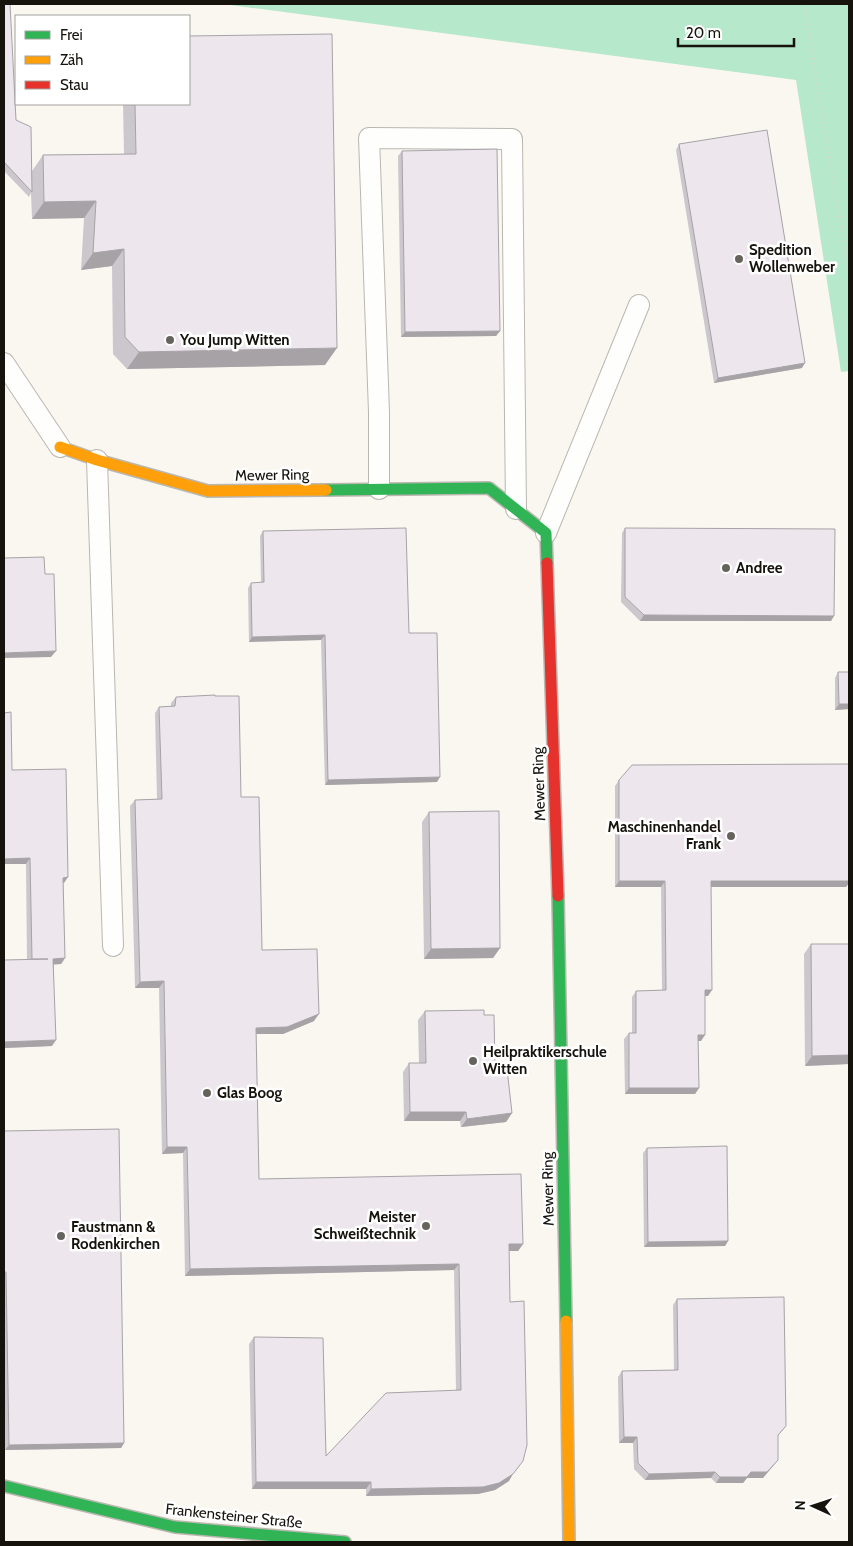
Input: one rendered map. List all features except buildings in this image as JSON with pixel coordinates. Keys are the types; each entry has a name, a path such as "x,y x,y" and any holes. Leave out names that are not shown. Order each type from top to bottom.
{"street":[{"name":"Mewer Ring","path":"60,447 97,460 208,491 489,488 546,533 560,957 569,1542"},
{"name":"Frankensteiner Straße","path":"4,1486 175,1527 345,1542"}],"lane":[{"path":"379,489 369,138 512,139 516,509"},
{"path":"546,533 639,305"},
{"path":"4,363 60,447"},
{"path":"97,460 113,946"}],"path":[{"path":"804,4 849,274"}],"green space":[{"path":"223,4 849,4 849,371 841,372 796,80"}],"traffic: fast":[{"path":"326,490 489,488 546,533 547,563"},
{"path":"558,896 566,1321"},
{"path":"4,1486 175,1527 345,1542"}],"traffic: slow":[{"path":"60,447 97,460 208,491 326,490"},
{"path":"566,1321 569,1542"}],"traffic: jam":[{"path":"547,563 558,896"}],"place":[{"name":"Spedition Wollenweber","path":"739,259"},
{"name":"You Jump Witten","path":"170,340"},
{"name":"Andree","path":"726,568"},
{"name":"Maschinenhandel Frank","path":"731,836"},
{"name":"Heilpraktikerschule Witten","path":"473,1061"},
{"name":"Glas Boog","path":"207,1093"},
{"name":"Meister Schweißtechnik","path":"426,1226"},
{"name":"Faustmann & Rodenkirchen","path":"61,1236"}]}
